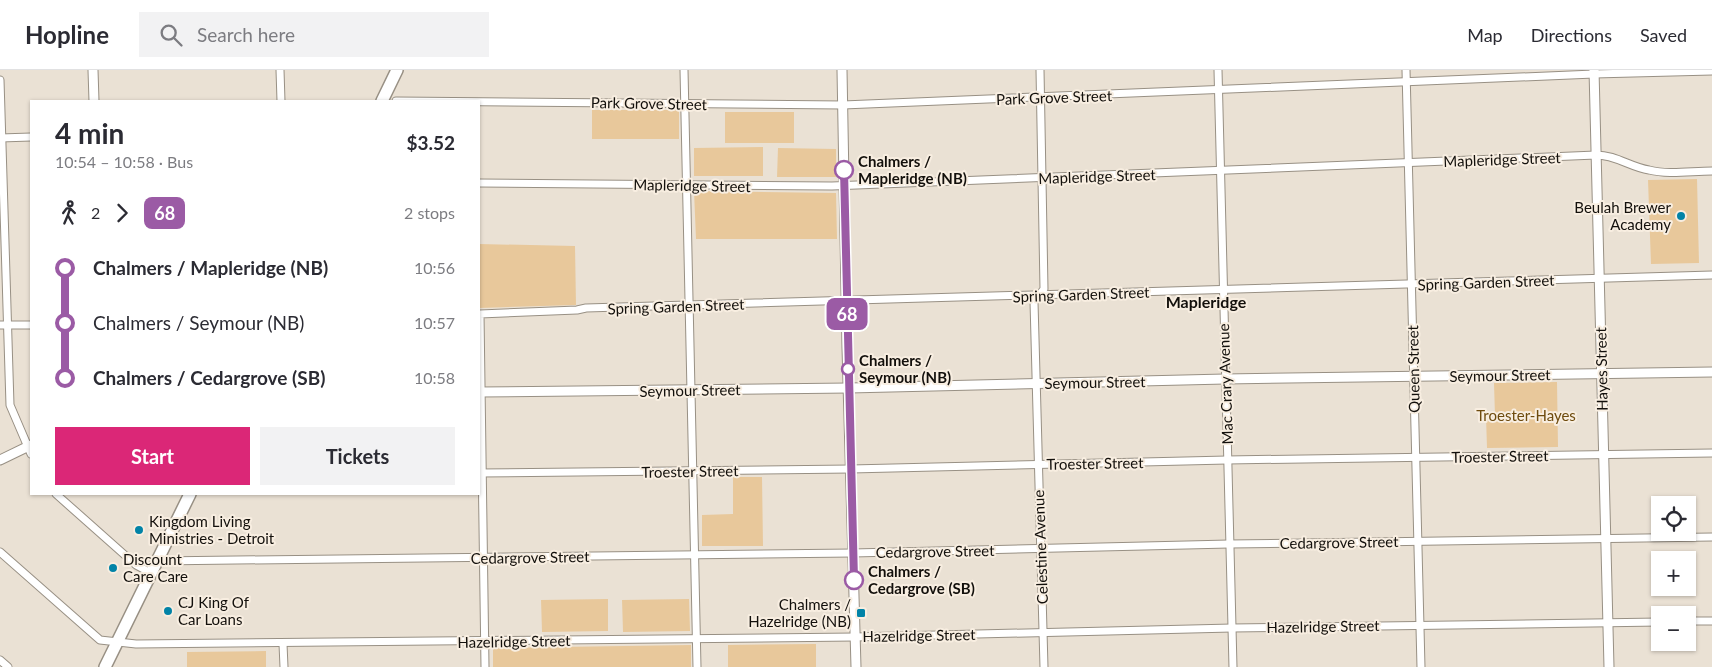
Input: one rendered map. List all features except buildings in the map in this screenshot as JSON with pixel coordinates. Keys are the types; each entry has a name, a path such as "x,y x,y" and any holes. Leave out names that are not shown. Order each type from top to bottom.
{"main road":[{"path":"382,100 397,70"},
{"path":"106,667 190,495"}],"street":[{"path":"93,70 94,100"},
{"path":"280,70 281,100"},
{"path":"684,70 697,667"},
{"path":"842,70 856,667"},
{"name":"Celestine Avenue","path":"1040,70 1044,289 1034,302 1044,667"},
{"name":"Mac Crary Avenue","path":"1218,70 1222,290 1233,667"},
{"name":"Queen Street","path":"1406,70 1421,667"},
{"name":"Park Grove Street","path":"480,102 843,105 1406,82 1594,72 1712,71"},
{"name":"Hayes Street","path":"1594,72 1609,667"},
{"path":"0,80 4,325 10,405 30,449 0,460"},
{"path":"1,138 30,137"},
{"name":"Mapleridge Street","path":"480,183 844,186 1596,155 1614,157 1639,168 1657,172 1712,171"},
{"name":"Spring Garden Street","path":"480,392 480,314 586,308 1712,275"},
{"path":"4,325 30,325"},
{"name":"Seymour Street","path":"480,392 849,388 1225,379 1712,372"},
{"path":"480,392 485,667"},
{"name":"Troester Street","path":"481,473 851,469 1227,460 1712,453"},
{"path":"57,495 136,565 151,572"},
{"name":"Cedargrove Street","path":"157,561 853,553 1229,544 1712,537"},
{"name":"Hazelridge Street","path":"0,552 100,640 117,643 283,644 855,637 1232,628 1651,622"},
{"path":"1696,621 1712,621"},
{"path":"283,644 284,667"},
{"path":"0,660 8,667"}],"green space":[{"path":"592,110 679,110 679,139 592,139"},
{"path":"725,112 794,112 794,143 725,143"},
{"path":"763,147 763,176 694,176 694,148"},
{"path":"778,148 836,149 836,177 777,177"},
{"name":"Beulah Brewer Academy","path":"1697,179 1699,263 1651,264 1648,180"},
{"path":"694,191 836,193 837,239 696,239"},
{"path":"480,244 575,246 576,305 480,308"},
{"name":"Troester-Hayes","path":"1557,382 1558,447 1487,448 1486,416 1495,416 1494,383"},
{"path":"733,477 762,477 763,546 702,546 702,515 733,514"},
{"path":"608,599 608,631 542,632 541,600"},
{"path":"689,599 690,631 623,632 622,600"},
{"path":"816,644 816,667 728,667 728,645"},
{"path":"691,645 691,667 493,667 493,649 495,648"},
{"path":"266,651 266,667 187,667 187,652"}],"bus line":[{"name":"68","path":"844,170 854,580"}],"place":[{"name":"Chalmers / Mapleridge (NB)","path":"844,170"},
{"name":"Beulah Brewer Academy","path":"1681,216"},
{"name":"Chalmers / Seymour (NB)","path":"848,369"},
{"name":"Kingdom Living Ministries - Detroit","path":"139,530"},
{"name":"Discount Care Care","path":"113,568"},
{"name":"Chalmers / Cedargrove (SB)","path":"854,580"},
{"name":"CJ King Of Car Loans","path":"168,611"},
{"name":"Chalmers / Hazelridge (NB)","path":"861,613"}],"district":[{"name":"Mapleridge","path":"1206,301"}]}
